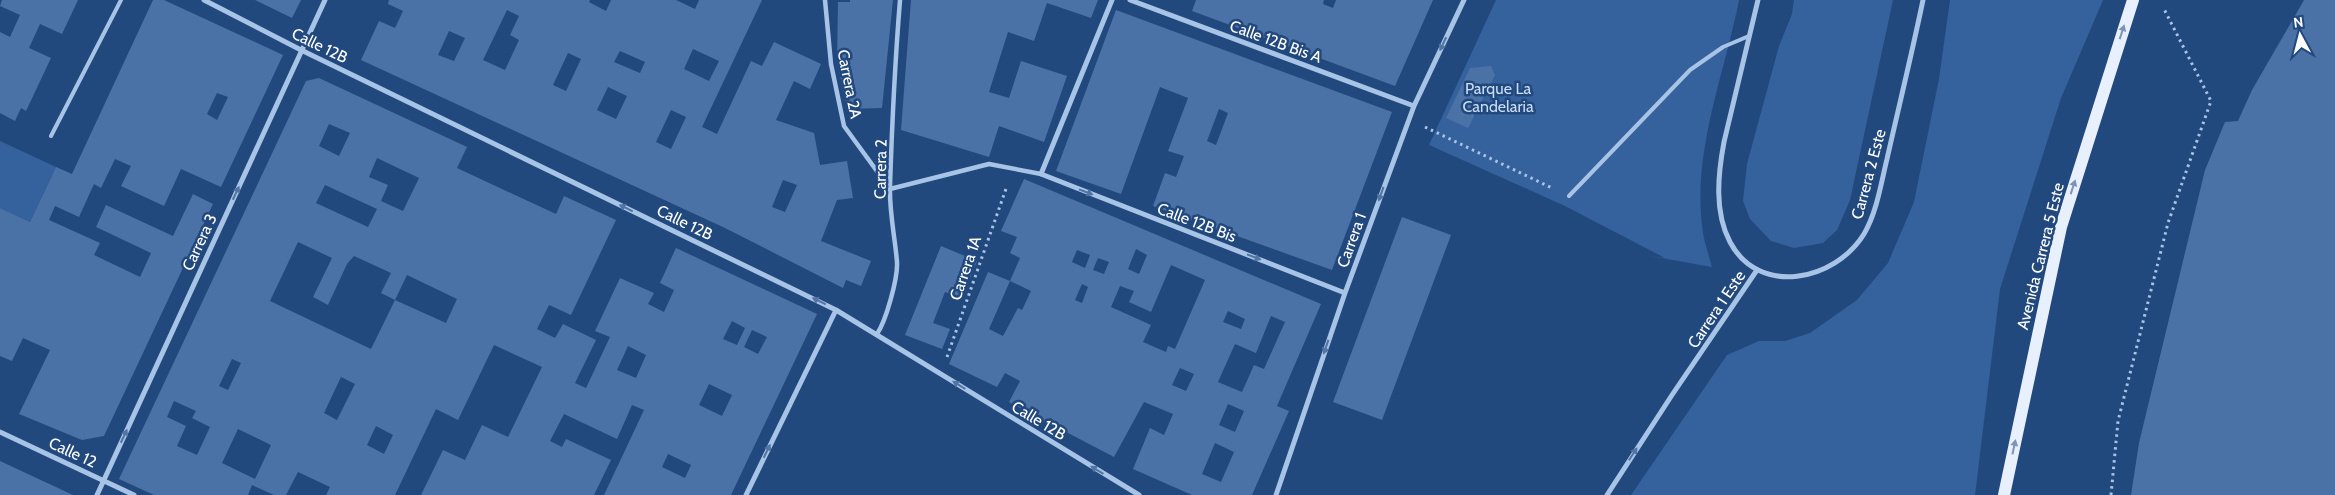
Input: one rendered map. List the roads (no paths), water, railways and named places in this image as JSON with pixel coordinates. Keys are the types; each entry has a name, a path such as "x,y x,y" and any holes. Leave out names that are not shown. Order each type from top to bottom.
{"main road":[{"name":"Avenida Carrera 5 Este","path":"2004,495 2061,226 2133,0"}],"street":[{"name":"Calle 12B","path":"204,0 301,50 836,310 1139,495"},
{"name":"Carrera 3","path":"97,495 325,0"},
{"name":"Carrera 2A","path":"825,0 831,64 844,126 890,188"},
{"name":"Carrera 2","path":"877,334 884,323 897,265 890,188 893,90 900,0"},
{"path":"890,188 989,164 1012,170 1041,174 1112,0"},
{"name":"Calle 12B Bis A","path":"1130,0 1414,106"},
{"name":"Carrera 1","path":"1276,495 1344,293 1409,119 1464,0"},
{"name":"Carrera 1 Este","path":"1607,495 1757,270 1742,259 1730,242 1723,224 1720,203 1722,156 1758,0"},
{"name":"Carrera 2 Este","path":"1757,270 1774,277 1784,278 1812,274 1834,264 1851,252 1864,233 1880,188 1923,0"},
{"name":"Calle 12B Bis","path":"1041,174 1344,293"},
{"path":"746,495 836,310"},
{"name":"Calle 12","path":"0,432 134,495"}],"lane":[{"path":"51,136 121,0"},
{"path":"1569,196 1690,70 1723,46 1749,36"}],"park label":[{"name":"Parque La Candelaria","path":"1498,97"}]}
